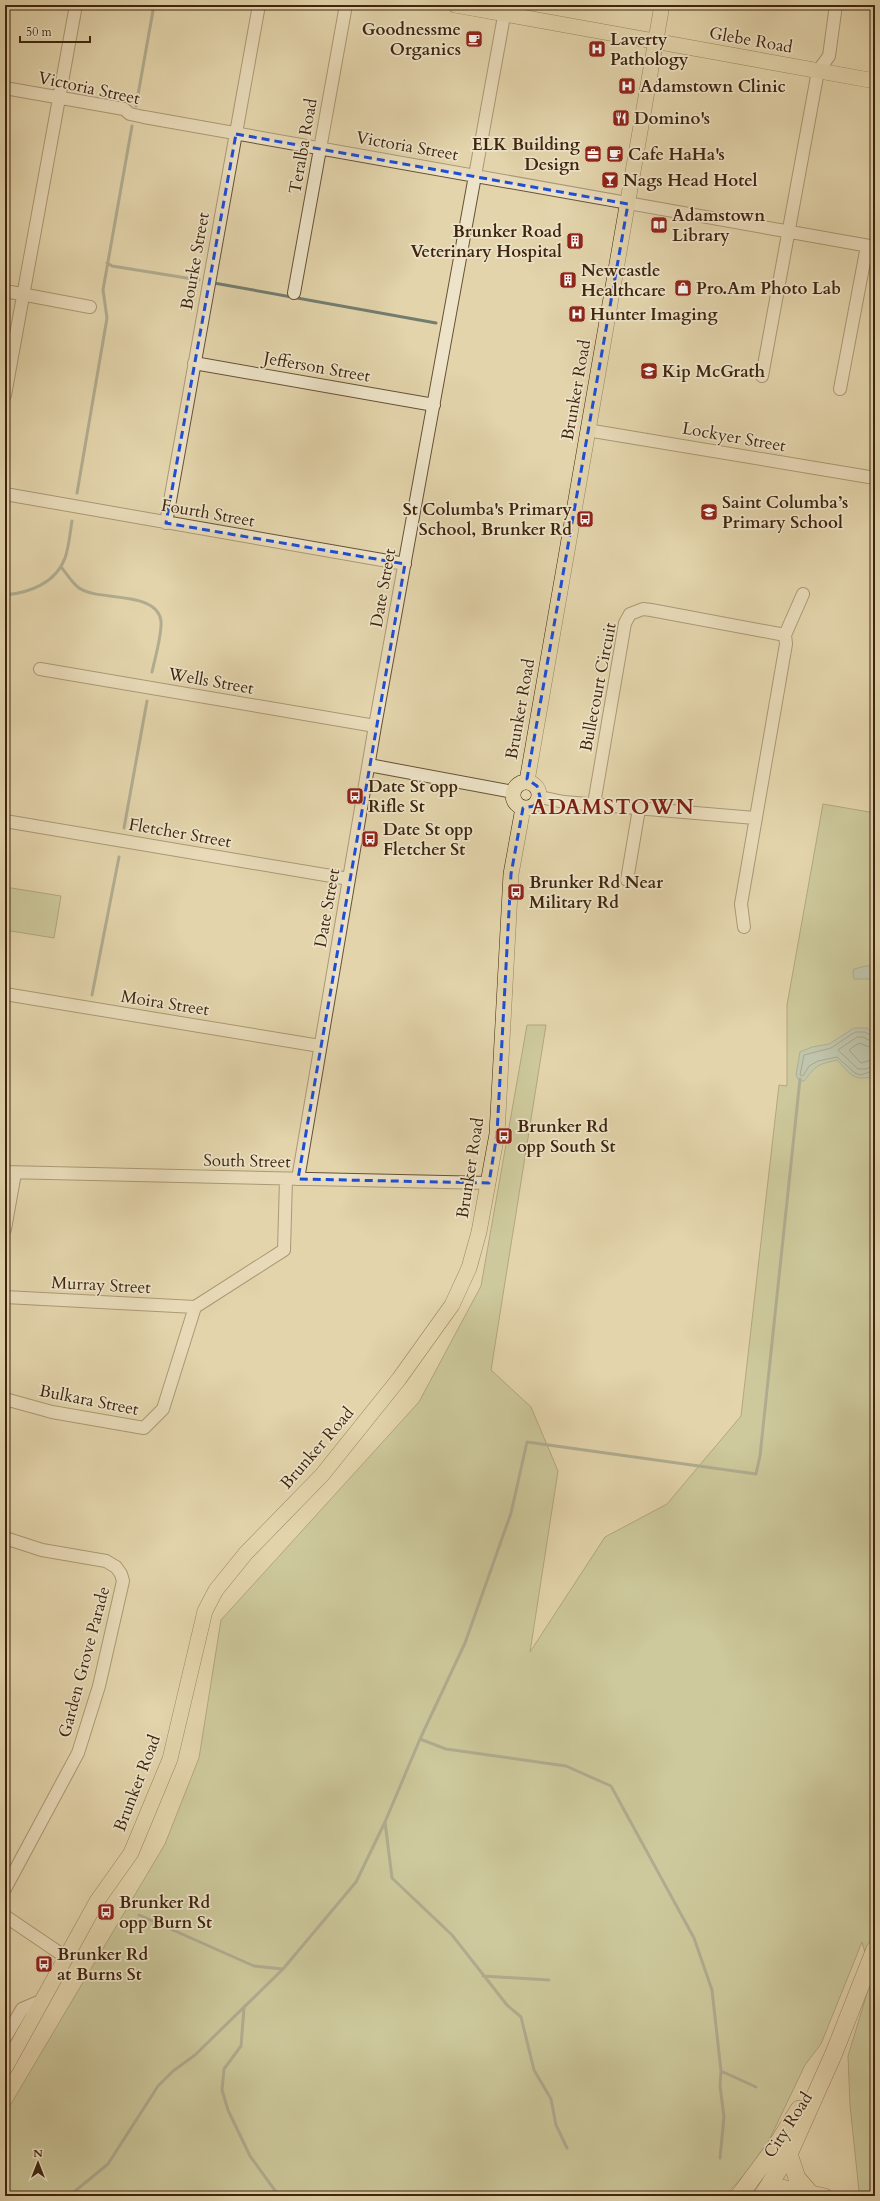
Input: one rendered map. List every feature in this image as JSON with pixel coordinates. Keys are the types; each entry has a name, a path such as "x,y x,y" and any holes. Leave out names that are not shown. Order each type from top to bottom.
{"highway":[{"name":"City Road","path":"767,2194 783,2150 834,2053 875,1949"},
{"name":"City Road","path":"739,2196 783,2150"},
{"path":"783,2150 797,2178 818,2194"},
{"path":"746,2196 756,2191 767,2194"}],"main road":[{"name":"Glebe Road","path":"455,5 505,9 656,42 875,81"},
{"name":"Brunker Road","path":"527,782 662,5"},
{"path":"527,782 537,786 540,797 534,806 523,808 515,802 513,792 518,784 527,782"},
{"name":"Brunker Road","path":"5,2068 67,1958 97,1901 131,1853 170,1759 205,1611 216,1590 246,1554 322,1475 399,1379 452,1305 469,1268 480,1232 497,1134 511,874 523,808"},
{"path":"767,2194 782,2187 818,2194"}],"street":[{"path":"5,395 76,5"},
{"name":"Bourke Street","path":"166,524 259,5"},
{"name":"Teralba Road","path":"294,293 346,5"},
{"path":"762,376 790,231 818,71 829,56 836,5"},
{"name":"Date Street","path":"292,1179 320,1046 375,726 505,9"},
{"name":"Victoria Street","path":"5,88 124,109 130,114 236,134 871,246"},
{"path":"840,389 871,246"},
{"path":"5,291 90,307"},
{"name":"Jefferson Street","path":"194,363 434,405"},
{"name":"Lockyer Street","path":"587,430 875,478"},
{"name":"Fourth Street","path":"5,494 166,524 405,564"},
{"path":"744,927 741,904 786,644 785,635 803,594"},
{"name":"Bullecourt Circuit","path":"594,804 625,623 630,614 643,609 651,610 785,635"},
{"name":"Wells Street","path":"40,669 375,726"},
{"path":"369,765 513,792"},
{"path":"540,797 564,802 755,818"},
{"path":"627,880 639,809"},
{"name":"Fletcher Street","path":"5,821 349,879"},
{"name":"Moira Street","path":"5,994 320,1046"},
{"path":"5,1229 10,1172"},
{"name":"South Street","path":"10,1172 489,1183"},
{"path":"195,1307 284,1250 292,1179"},
{"name":"Murray Street","path":"5,1297 195,1307"},
{"name":"Bulkara Street","path":"5,1399 52,1412 144,1428 163,1409 195,1307"},
{"name":"Garden Grove Parade","path":"5,1538 42,1550 106,1561 116,1566 123,1581 99,1686 78,1752 5,1889"},
{"path":"5,1916 67,1958"},
{"path":"5,2038 22,2009 43,2000"}],"highlighted area":[{"path":"236,134 628,204 527,779 537,786 540,797 534,806 523,808 511,874 497,1134 489,1183 298,1179 405,564 166,523"}],"green space":[{"path":"823,804 875,813 875,2196 862,2196 859,2191 850,2105 848,2056 872,1977 862,1942 821,2044 805,2065 762,2155 725,2196 5,2196 5,2114 165,1844 199,1758 221,1620 419,1402 481,1286 527,1025 546,1025 491,1370 531,1407 558,1471 530,1652 605,1537 667,1504 741,1416 779,1085 787,1086 787,1005"},
{"path":"5,887 61,896 54,938 5,930"}],"water":[{"path":"866,966 875,966 875,979 854,979 854,969"},
{"path":"854,1028 867,1028 875,1035 875,1072 871,1077 855,1077 837,1060 818,1066 804,1081 799,1081 796,1075 800,1052 812,1047 829,1044"}],"waterway":[{"path":"136,106 154,5"},
{"path":"77,493 107,318 103,290 132,126"},
{"path":"107,263 112,266 199,280"},
{"path":"214,283 436,323"},
{"path":"5,595 32,589 41,585 55,574 61,567 65,558 72,521"},
{"path":"61,567 79,588 100,595 139,601 149,605 157,611 161,621 161,627 152,672"},
{"path":"124,828 147,701"},
{"path":"92,995 119,857"},
{"path":"69,2196 108,2164 158,2086 173,2071 195,2055 283,1969 356,1882 385,1822 420,1739 465,1643 511,1513 527,1442 756,1474 760,1456 800,1079"},
{"path":"420,1739 446,1749 566,1766 611,1786 694,1938 712,1990 721,2071 756,2087"},
{"path":"385,1822 392,1878 452,1935 507,2005 521,2017 534,2070 551,2099 556,2125 567,2148"},
{"path":"139,1915 254,1966 283,1969"},
{"path":"483,1976 549,1980"},
{"path":"244,2008 241,2046 224,2069 222,2090 228,2110 250,2156 279,2196"},
{"path":"720,2158 724,2117 720,2086 721,2071"}],"place":[{"name":"Goodnessme Organics","path":"474,39"},
{"name":"Laverty Pathology","path":"597,49"},
{"name":"Adamstown Clinic","path":"627,86"},
{"name":"Domino's","path":"621,118"},
{"name":"ELK Building Design","path":"593,154"},
{"name":"Cafe HaHa's","path":"615,154"},
{"name":"Nags Head Hotel","path":"610,180"},
{"name":"Adamstown Library","path":"659,225"},
{"name":"Brunker Road Veterinary Hospital","path":"575,241"},
{"name":"Newcastle Healthcare","path":"568,280"},
{"name":"Pro.Am Photo Lab","path":"683,288"},
{"name":"Hunter Imaging","path":"577,314"},
{"name":"Kip McGrath","path":"649,371"},
{"name":"Saint Columba’s Primary School","path":"709,512"},
{"name":"St Columba's Primary School, Brunker Rd","path":"585,519"},
{"name":"Date St opp Rifle St","path":"355,796"},
{"name":"Date St opp Fletcher St","path":"370,839"},
{"name":"Brunker Rd Near Military Rd","path":"516,892"},
{"name":"Brunker Rd opp South St","path":"504,1136"},
{"name":"Brunker Rd opp Burn St","path":"106,1912"},
{"name":"Brunker Rd at Burns St","path":"44,1964"}],"district":[{"name":"ADAMSTOWN","path":"613,807"}]}
